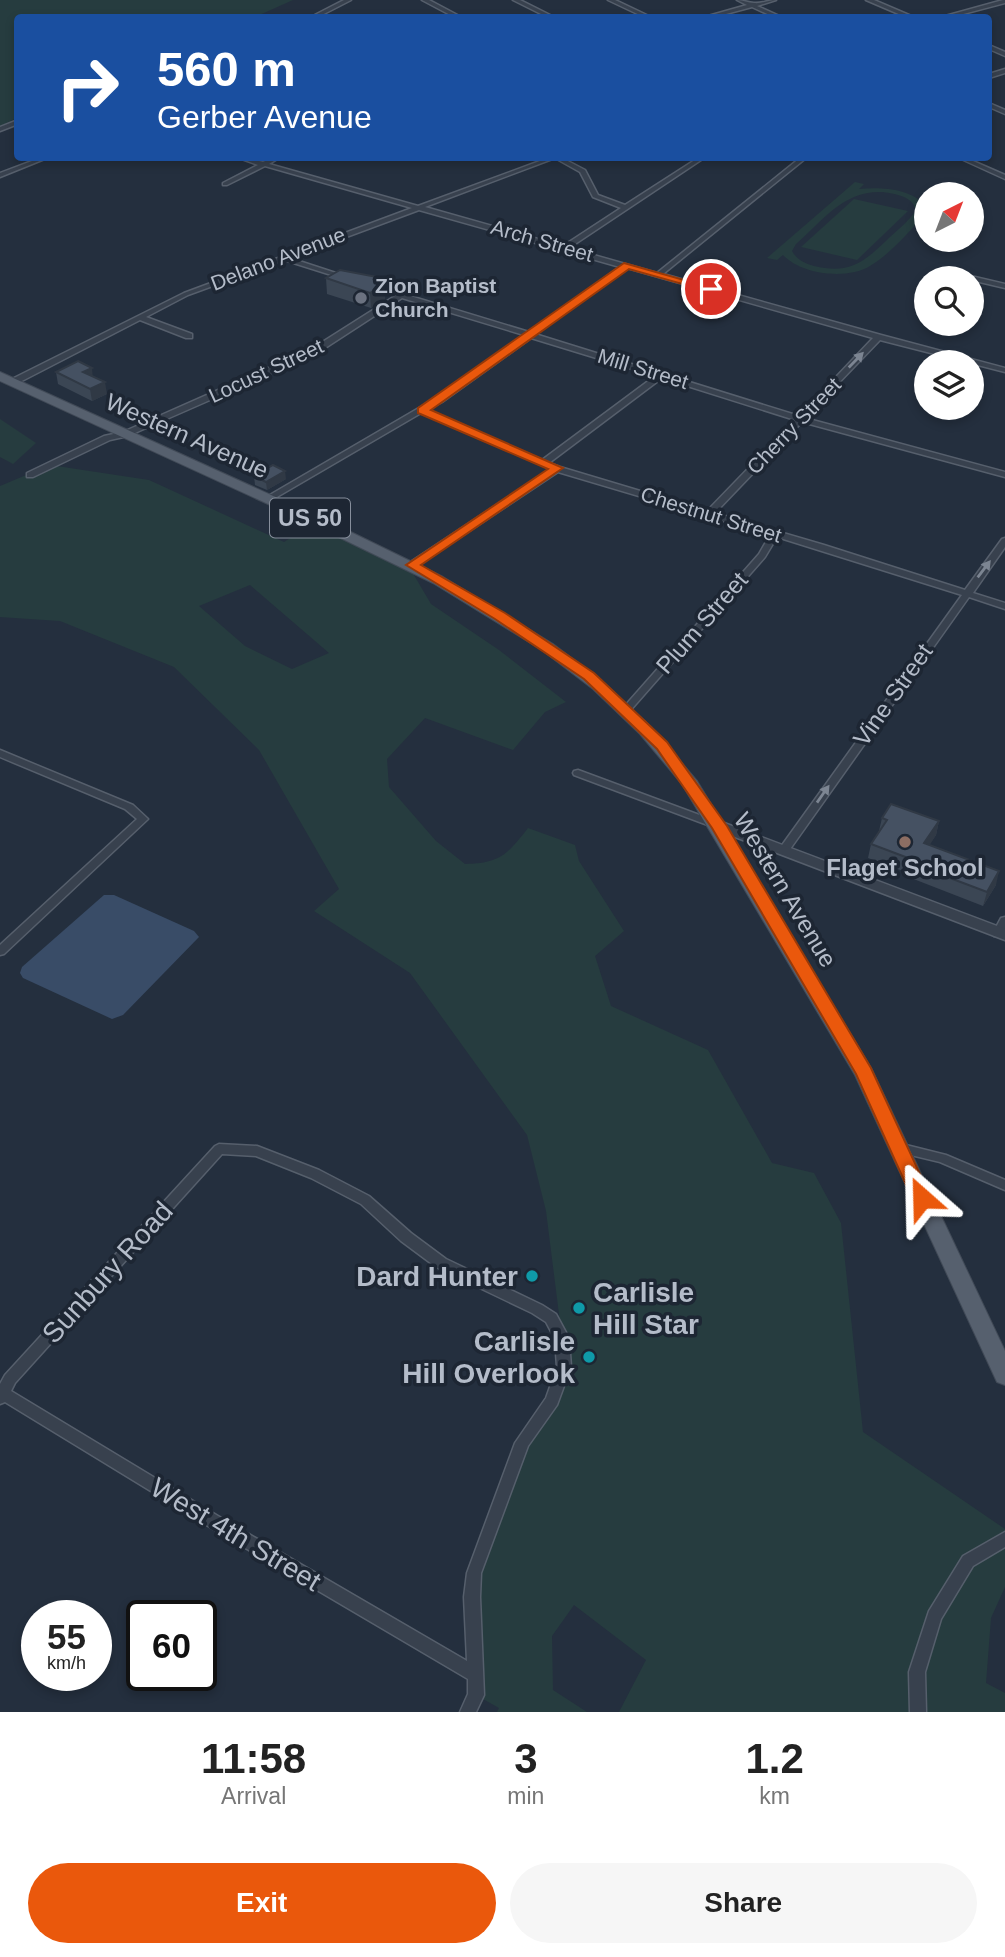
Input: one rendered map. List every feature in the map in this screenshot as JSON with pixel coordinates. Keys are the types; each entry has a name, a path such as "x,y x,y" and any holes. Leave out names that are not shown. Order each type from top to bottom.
{"main road":[{"name":"Western Avenue","path":"6,379 412,565 541,642 589,676 662,745 719,826 864,1073 1005,1375"}],"street":[{"path":"318,14 348,0"},
{"path":"425,0 453,14"},
{"path":"516,0 546,14"},
{"path":"611,0 642,14"},
{"path":"740,0 773,14"},
{"path":"718,14 773,0"},
{"path":"869,0 904,14"},
{"path":"955,14 1003,1"},
{"path":"324,11 330,14"},
{"path":"0,175 36,161"},
{"name":"Arch Street","path":"253,161 878,337 1005,369"},
{"path":"225,184 270,161"},
{"name":"Delano Avenue","path":"6,379 186,294 544,161"},
{"path":"564,161 583,171 595,196 625,207"},
{"path":"566,247 696,161"},
{"path":"659,274 799,161"},
{"path":"969,161 1005,177"},
{"path":"282,257 353,280"},
{"path":"267,499 422,411 627,265"},
{"path":"984,279 1003,283"},
{"name":"Mill Street","path":"365,284 801,419 1005,475"},
{"name":"Locust Street","path":"30,475 107,438 125,434 316,350 401,295"},
{"path":"139,317 189,336"},
{"name":"Cherry Street","path":"709,514 878,337"},
{"path":"543,463 661,375"},
{"name":"Chestnut Street","path":"422,411 557,468 1005,606"},
{"path":"412,565 557,468"},
{"name":"Plum Street","path":"626,710 762,555 775,534"},
{"name":"Vine Street","path":"784,850 964,594 1005,541"},
{"path":"0,753 129,807 143,819 0,951"},
{"path":"578,773 1003,930"},
{"path":"898,1148 943,1158 1005,1185"},
{"name":"Sunbury Road","path":"1,1395 10,1378 219,1149 257,1151 353,1193 442,1263 551,1318 562,1338 564,1367 559,1385 552,1401 522,1443 474,1573 474,1674"},
{"name":"West 4th Street","path":"1,1395 474,1674"},
{"path":"918,1712 917,1672 933,1616 968,1562 1005,1539"},
{"path":"468,1712 476,1695 474,1674"}],"green space":[{"path":"0,0 293,0 262,14 14,14 14,119 0,126"},
{"path":"855,182 864,184 859,189 885,189 914,197 914,205 898,195 883,192 869,193 845,201 825,216 792,251 796,257 814,266 838,269 848,267 873,253 914,213 914,226 870,266 837,274 801,267 783,255 777,260 767,258"},
{"path":"854,199 908,211 857,260 801,247"},
{"path":"0,419 36,443 13,464 0,457"},
{"path":"50,465 149,480 284,542 313,524 411,570 431,604 499,650 566,702 545,712 513,750 425,718 387,759 389,787 436,841 465,864 487,862 502,856 528,828 575,845 579,861 624,931 595,956 611,1006 708,1050 772,1163 814,1173 841,1223 863,1432 1005,1529 1005,1587 991,1618 986,1683 1005,1693 1005,1712 619,1712 646,1660 574,1605 552,1636 553,1690 587,1712 497,1712 499,1708 476,1695 472,1597 513,1465 552,1401 562,1338 546,1211 527,1135 410,973 314,911 339,889 259,750 174,667 60,621 0,617 0,486","holes":["250,585 329,653 292,669 245,646 199,606"]}],"water":[{"path":"104,895 114,895 194,931 199,937 123,1015 112,1019 23,978 20,973 22,967"}],"building":[{"path":"340,270 377,277 374,279 385,283 370,293 326,278"},
{"path":"78,361 92,368 83,372 105,382 90,389 56,372"},
{"path":"273,465 285,471 266,482 254,476"},
{"path":"891,804 939,821 924,843 999,871 987,892 913,864 916,861 871,844 887,820 882,818"}],"place":[{"name":"Zion Baptist Church","path":"361,298"},
{"name":"Flaget School","path":"905,842"},
{"name":"Dard Hunter","path":"532,1276"},
{"name":"Carlisle Hill Star","path":"579,1308"},
{"name":"Carlisle Hill Overlook","path":"589,1357"}],"route":[{"path":"711,289 627,265 422,411 557,468 412,565 500,616 589,676 662,745 690,781 719,826 864,1073 922,1198"}]}
